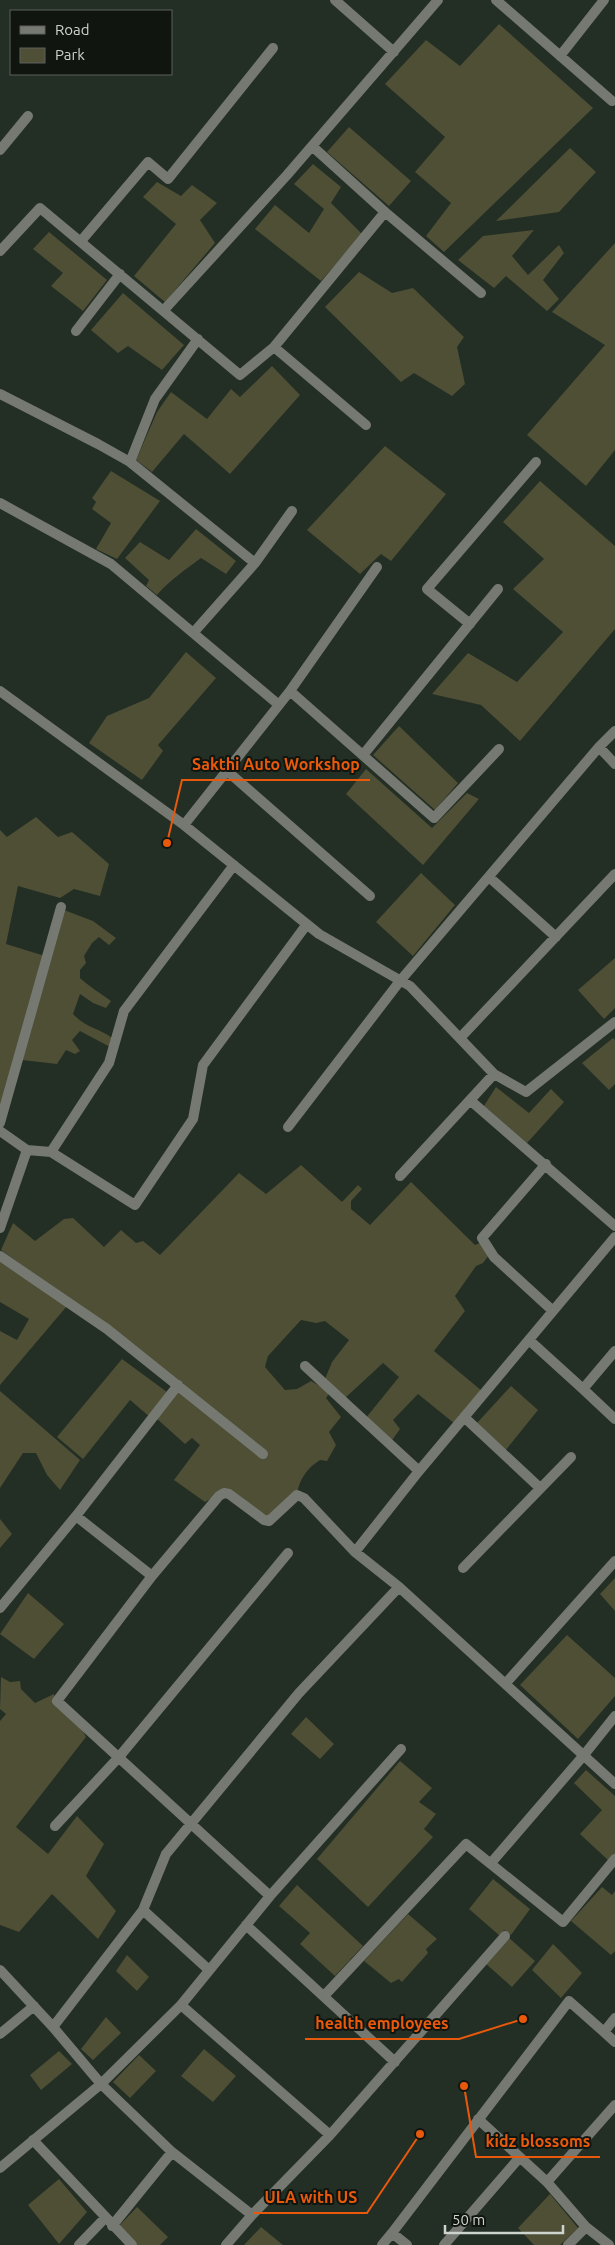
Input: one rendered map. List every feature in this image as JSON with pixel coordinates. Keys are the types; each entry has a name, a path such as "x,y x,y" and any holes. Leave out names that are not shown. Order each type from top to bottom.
{"street":[{"path":"335,0 394,52"},
{"path":"164,310 312,146 438,0"},
{"path":"496,0 612,101"},
{"path":"560,56 604,0"},
{"path":"81,241 148,162 168,178 274,48"},
{"path":"0,150 28,116"},
{"path":"312,146 385,212 481,293"},
{"path":"0,251 40,208 240,375 274,347 385,212"},
{"path":"76,332 120,274"},
{"path":"130,462 155,399 198,339"},
{"path":"274,347 366,425"},
{"path":"0,394 130,462 255,562"},
{"path":"470,624 428,589 536,462"},
{"path":"0,504 111,564 279,705"},
{"path":"194,632 255,562 292,512"},
{"path":"184,825 290,692 376,567"},
{"path":"363,755 498,590"},
{"path":"0,690 184,825 319,934 410,986 494,1074 526,1092 614,1026"},
{"path":"290,692 434,818 499,749"},
{"path":"288,1127 400,981 599,747 615,731"},
{"path":"599,747 615,764"},
{"path":"226,770 370,896"},
{"path":"51,1152 109,1063 124,1011 234,865"},
{"path":"460,1038 615,874"},
{"path":"489,877 556,938"},
{"path":"0,1123 62,907"},
{"path":"0,1131 27,1150 51,1152 135,1205 193,1119 204,1066 307,924"},
{"path":"400,1176 494,1074"},
{"path":"471,1101 546,1164 615,1226"},
{"path":"0,1228 27,1150"},
{"path":"546,1164 482,1238 494,1257 553,1311"},
{"path":"355,1552 419,1471 615,1237"},
{"path":"0,1256 107,1329 263,1454"},
{"path":"529,1340 615,1419"},
{"path":"584,1389 615,1351"},
{"path":"306,1366 419,1471"},
{"path":"0,1608 76,1516 178,1385"},
{"path":"464,1417 540,1488"},
{"path":"462,1568 570,1457"},
{"path":"270,1896 56,1701 152,1576 219,1496 224,1493 229,1494 268,1521 297,1495 300,1496 355,1552 398,1587 506,1683 615,1784"},
{"path":"76,1516 152,1576"},
{"path":"55,1826 119,1757 288,1553"},
{"path":"506,1683 615,1561"},
{"path":"53,2027 143,1910 166,1854 299,1693 398,1587"},
{"path":"491,1864 584,1756 615,1716"},
{"path":"0,2168 102,2084 181,2005 270,1896 401,1749"},
{"path":"324,1996 466,1844 563,1922 615,1859"},
{"path":"143,1910 209,1970"},
{"path":"246,1925 395,2062"},
{"path":"226,2245 252,2215 330,2135 505,1936"},
{"path":"0,1970 102,2084 172,2152 252,2215"},
{"path":"382,2245 569,2000 615,2042"},
{"path":"181,2005 330,2135"},
{"path":"0,2034 34,2006"},
{"path":"604,2032 615,2018"},
{"path":"548,2182 615,2105"},
{"path":"478,2119 548,2182 586,2227 610,2245"},
{"path":"33,2140 132,2245"},
{"path":"79,2245 109,2222 172,2152"},
{"path":"444,2245 520,2157"},
{"path":"568,2245 586,2227"},
{"path":"392,2233 407,2245"}],"green space":[{"path":"499,24 593,108 444,252 426,236 451,203 415,172 445,137 385,84 426,40 460,66"},
{"path":"349,127 411,181 389,206 327,152"},
{"path":"570,148 596,172 559,212 496,221"},
{"path":"313,164 341,187 331,203 362,234 321,281 255,229 275,205 309,233 324,209 294,184"},
{"path":"157,182 181,196 192,185 217,203 200,220 215,243 165,302 134,276 176,224 143,197"},
{"path":"534,230 512,256 528,275 559,245 564,253 543,280 559,299 547,311 506,276 494,288 458,260 483,236"},
{"path":"49,232 107,280 83,311 51,286 63,273 33,249"},
{"path":"615,243 615,450 586,486 527,435 605,345 552,312"},
{"path":"359,272 392,293 413,288 464,337 457,347 465,384 452,396 414,373 401,382 325,307"},
{"path":"123,293 184,345 162,370 128,346 118,353 91,330"},
{"path":"272,366 300,395 230,474 184,434 152,472 136,460 157,412 171,392 207,419 231,389 240,397"},
{"path":"385,446 446,494 391,561 381,554 360,574 307,530"},
{"path":"111,471 160,501 117,559 96,549 111,523 92,509 96,502 92,498"},
{"path":"540,481 615,546 615,629 520,741 481,705 432,694 468,653 517,682 563,632 513,589 544,559 503,522"},
{"path":"196,529 236,561 226,574 201,558 172,580 157,595 146,586 149,580 125,558 140,542 169,560"},
{"path":"186,652 216,678 158,745 163,751 142,780 89,743 107,716 149,698"},
{"path":"399,726 458,783 435,810 373,755"},
{"path":"366,769 432,828 467,793 479,799 423,865 346,794"},
{"path":"36,817 58,837 72,832 109,864 100,896 74,889 60,898 18,886 6,944 45,956 0,1117 0,830 7,837"},
{"path":"421,873 455,905 413,956 376,922"},
{"path":"64,910 93,921 116,938 109,945 99,937 92,943 84,956 86,963 80,970 80,978 111,1001 106,1008 93,1003 80,994 73,1014 78,1019 112,1038 110,1047 80,1031 72,1040 80,1051 75,1054 66,1050 57,1064 22,1060"},
{"path":"615,958 615,1008 604,1019 578,990"},
{"path":"613,1038 615,1040 615,1084 609,1090 582,1063"},
{"path":"496,1087 529,1113 551,1089 564,1102 527,1143 484,1106"},
{"path":"301,1165 342,1202 358,1185 362,1189 351,1201 351,1209 370,1225 411,1182 475,1245 482,1242 489,1255 483,1263 476,1266 455,1296 465,1311 434,1351 482,1391 455,1424 418,1394 393,1420 400,1429 390,1443 365,1419 399,1377 383,1363 344,1399 325,1379 332,1362 349,1340 325,1321 316,1323 301,1320 268,1356 265,1367 285,1390 297,1389 311,1381 330,1392 326,1398 341,1417 329,1432 336,1445 327,1461 320,1460 308,1470 300,1483 297,1493 265,1518 225,1491 205,1502 174,1480 200,1445 192,1438 185,1444 156,1418 178,1389 96,1319 1,1250 13,1223 35,1241 64,1219 73,1218 104,1247 121,1230 136,1243 143,1241 160,1255 239,1173 266,1194"},
{"path":"0,1262 67,1306 0,1385 0,1331 17,1340 29,1319 0,1302"},
{"path":"122,1359 167,1392 150,1417 130,1400 83,1459 57,1437"},
{"path":"511,1386 538,1410 505,1451 477,1423"},
{"path":"0,1391 80,1460 60,1490 47,1475 36,1453 23,1453 0,1488"},
{"path":"0,1519 12,1534 0,1548"},
{"path":"615,1578 615,1611 600,1594"},
{"path":"28,1593 64,1624 34,1659 0,1634"},
{"path":"567,1635 615,1678 615,1696 578,1739 520,1685"},
{"path":"1,1677 10,1682 20,1681 21,1689 35,1703 54,1694 60,1706 79,1725 86,1737 16,1827 48,1854 77,1816 104,1844 86,1876 116,1911 98,1939 52,1894 19,1932 0,1925 0,1721 6,1714 0,1709"},
{"path":"306,1717 334,1744 320,1759 291,1734"},
{"path":"400,1761 432,1788 419,1802 436,1814 424,1829 433,1837 368,1907 317,1859"},
{"path":"586,1770 615,1796 615,1854 609,1861 580,1834 602,1810 574,1783"},
{"path":"493,1879 530,1909 511,1935 504,1930 500,1936 469,1909"},
{"path":"297,1885 363,1946 335,1976 300,1944 310,1933 279,1906"},
{"path":"602,1887 612,1895 615,1891 615,1951 611,1955 571,1921"},
{"path":"408,1914 437,1939 426,1949 428,1953 402,1982 399,1979 391,1983 364,1961"},
{"path":"508,1937 535,1961 512,1987 485,1963"},
{"path":"553,1944 582,1973 561,1998 532,1970"},
{"path":"127,1955 149,1977 137,1991 116,1971"},
{"path":"106,2017 121,2033 93,2060 81,2049"},
{"path":"204,2049 236,2076 213,2102 181,2076"},
{"path":"59,2051 72,2064 41,2090 30,2075"},
{"path":"139,2055 156,2071 130,2098 113,2082"},
{"path":"59,2179 87,2212 59,2244 28,2205"},
{"path":"550,2194 578,2228 560,2245 534,2245 518,2228"},
{"path":"137,2207 168,2237 160,2245 137,2245 119,2226"},
{"path":"261,2227 283,2245 244,2245"}],"place":[{"name":"Sakthi Auto Workshop","path":"167,843"},
{"name":"health employees","path":"523,2019"},
{"name":"kidz blossoms","path":"464,2086"},
{"name":"ULA with US","path":"420,2134"}]}
